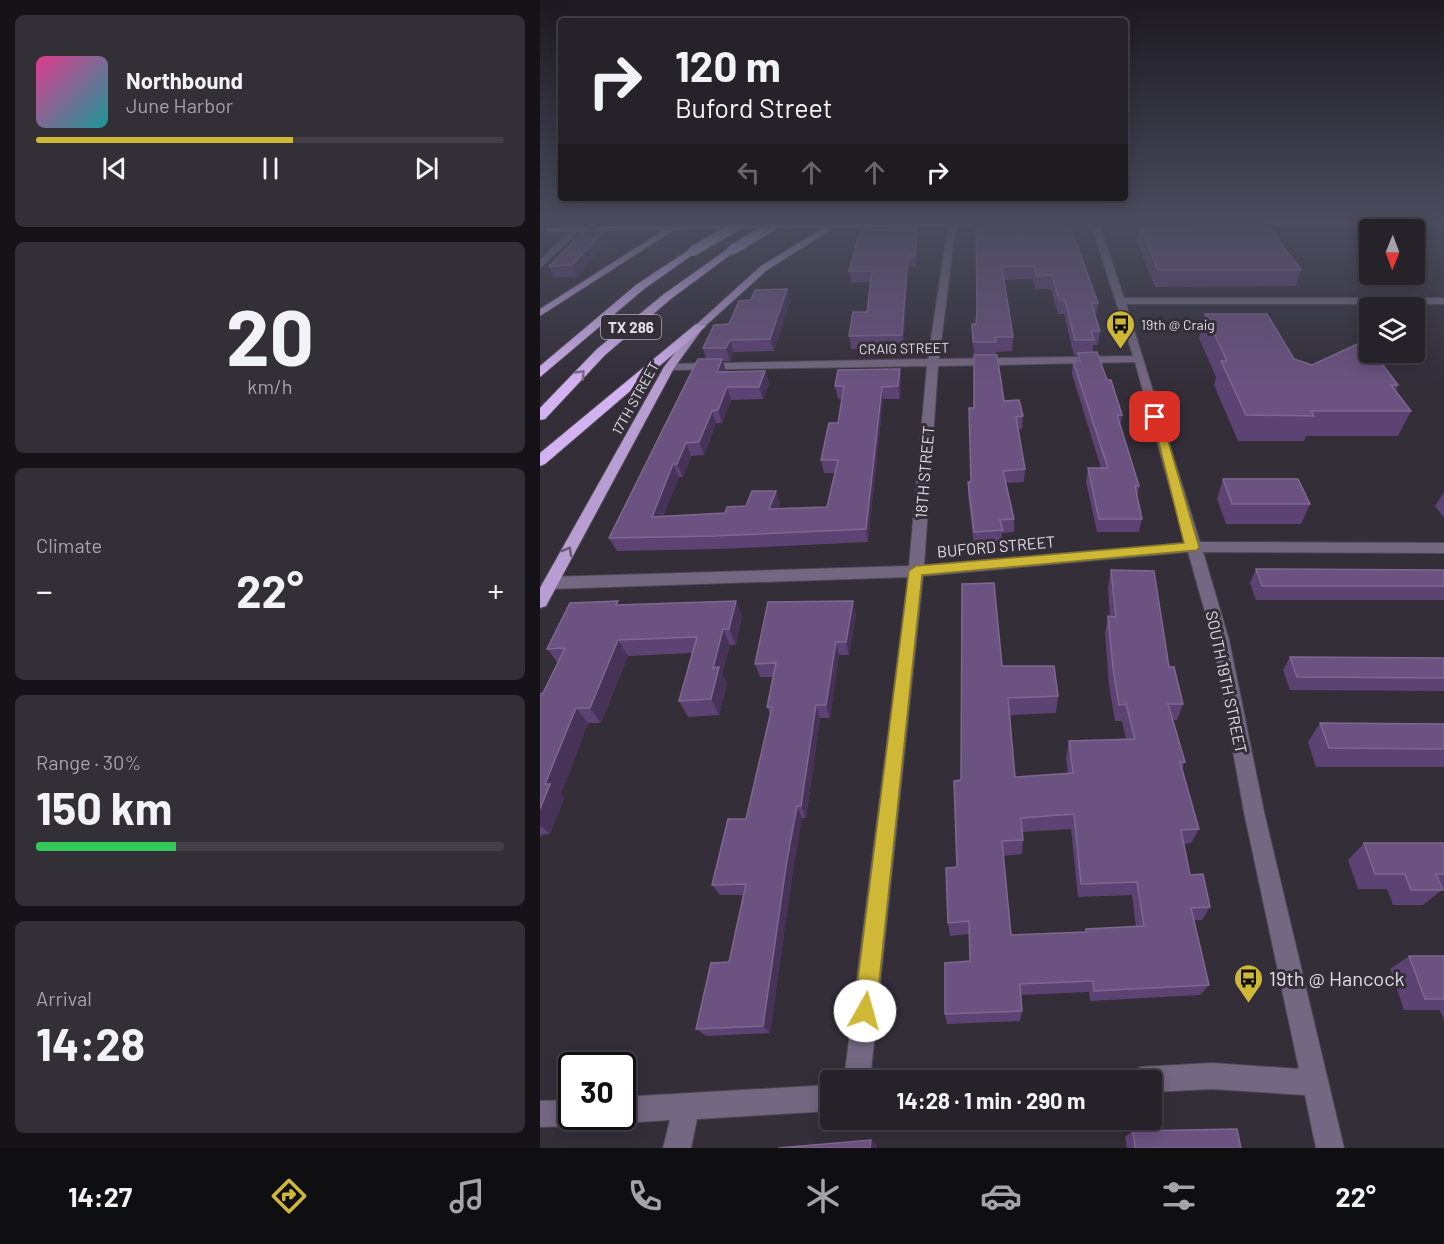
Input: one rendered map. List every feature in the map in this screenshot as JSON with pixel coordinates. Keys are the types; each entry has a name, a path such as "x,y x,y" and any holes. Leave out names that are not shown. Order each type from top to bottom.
{"highway":[{"name":"TX 286","path":"540,373 640,287 655,277"},
{"name":"TX 286","path":"540,416 602,352 668,296 695,277"},
{"path":"540,460 700,326"}],"main road":[{"path":"540,313 597,277"},
{"name":"17TH STREET","path":"540,602 669,367 700,326 755,277"}],"street":[{"name":"18TH STREET","path":"858,1070 916,571 933,362 945,277"},
{"name":"SOUTH 19TH STREET","path":"1112,277 1139,359 1221,640 1254,812 1330,1148"},
{"path":"1120,301 1444,302"},
{"name":"CRAIG STREET","path":"669,367 1139,359"},
{"name":"BUFORD STREET","path":"550,583 916,571 1192,547 1444,548"},
{"path":"1162,1079 1212,1076 1314,1083"},
{"path":"636,1109 820,1099"},
{"path":"677,1148 687,1106"},
{"path":"540,1114 558,1113"}],"building":[{"path":"871,277 906,277 902,335 849,336 853,312 867,312"},
{"path":"977,277 1004,277 1013,337 995,337 996,342 973,342 972,324 976,324"},
{"path":"1052,277 1088,277 1098,303 1091,303 1100,331 1091,331 1094,340 1075,340 1065,300 1059,300"},
{"path":"787,289 770,339 730,340 726,348 703,348 714,325 729,324 739,301 751,300 755,290"},
{"path":"1205,314 1267,314 1294,359 1312,365 1359,343 1359,363 1381,363 1398,385 1391,385 1411,411 1311,411 1314,416 1246,415 1221,361 1227,361"},
{"path":"1097,352 1107,380 1111,380 1122,415 1117,415 1139,486 1135,486 1142,519 1099,519 1088,468 1108,468 1073,361 1080,361 1078,353"},
{"path":"974,355 997,355 1004,401 1019,400 1023,416 1016,417 1025,469 1003,471 1014,519 1000,520 1003,530 974,532 968,482 971,482 969,408 974,408"},
{"path":"698,359 722,359 717,372 765,371 759,387 727,387 718,410 712,411 699,442 686,443 677,464 673,464 652,517 725,513 727,507 746,506 752,491 776,491 769,509 827,507 838,460 821,460 829,423 838,423 844,386 835,386 838,370 900,369 898,386 882,387 866,529 609,538"},
{"path":"1223,479 1298,479 1310,504 1232,504"},
{"path":"1256,569 1444,570 1444,586 1262,586"},
{"path":"1111,570 1154,571 1169,667 1174,667 1183,704 1168,704 1185,762 1180,762 1199,829 1181,830 1190,875 1203,874 1210,907 1191,908 1209,985 1094,991 1093,981 1020,984 1022,1011 945,1014 945,963 970,961 969,921 948,923 946,868 957,867 954,781 961,780 962,584 994,583 1002,666 1054,666 1058,696 1008,698 1015,777 1073,773 1069,741 1135,739 1126,704 1119,705 1113,668 1108,616 1116,617","holes":["1074,814 1081,884 1137,882 1144,926 1086,929 1086,932 1011,935 1002,841 1023,840 1021,818"]},
{"path":"618,601 616,605 736,601 729,629 723,629 713,668 719,667 711,699 679,701 697,637 618,640 590,708 576,708 545,784 550,784 540,809 540,694 543,693 565,648 547,649 570,603"},
{"path":"853,601 846,642 836,642 826,705 816,705 801,806 797,806 787,860 763,1026 696,1029 711,963 729,962 746,884 712,885 728,819 746,819 772,707 767,707 776,663 755,664 768,602"},
{"path":"1290,657 1444,658 1444,678 1297,677"},
{"path":"1320,723 1444,724 1444,749 1329,748"},
{"path":"1364,843 1444,843 1444,874 1436,874 1443,890 1411,890 1405,874 1375,874"},
{"path":"1409,956 1444,956 1444,999 1425,999"},
{"path":"1237,1129 1241,1148 1135,1148 1133,1131"},
{"path":"871,1140 870,1148 778,1148"}],"place":[{"name":"19th @ Craig","path":"1120,350"},
{"name":"19th @ Hancock","path":"1248,1004"}],"route":[{"path":"865,1011 916,571 1192,547 1155,417"}]}
